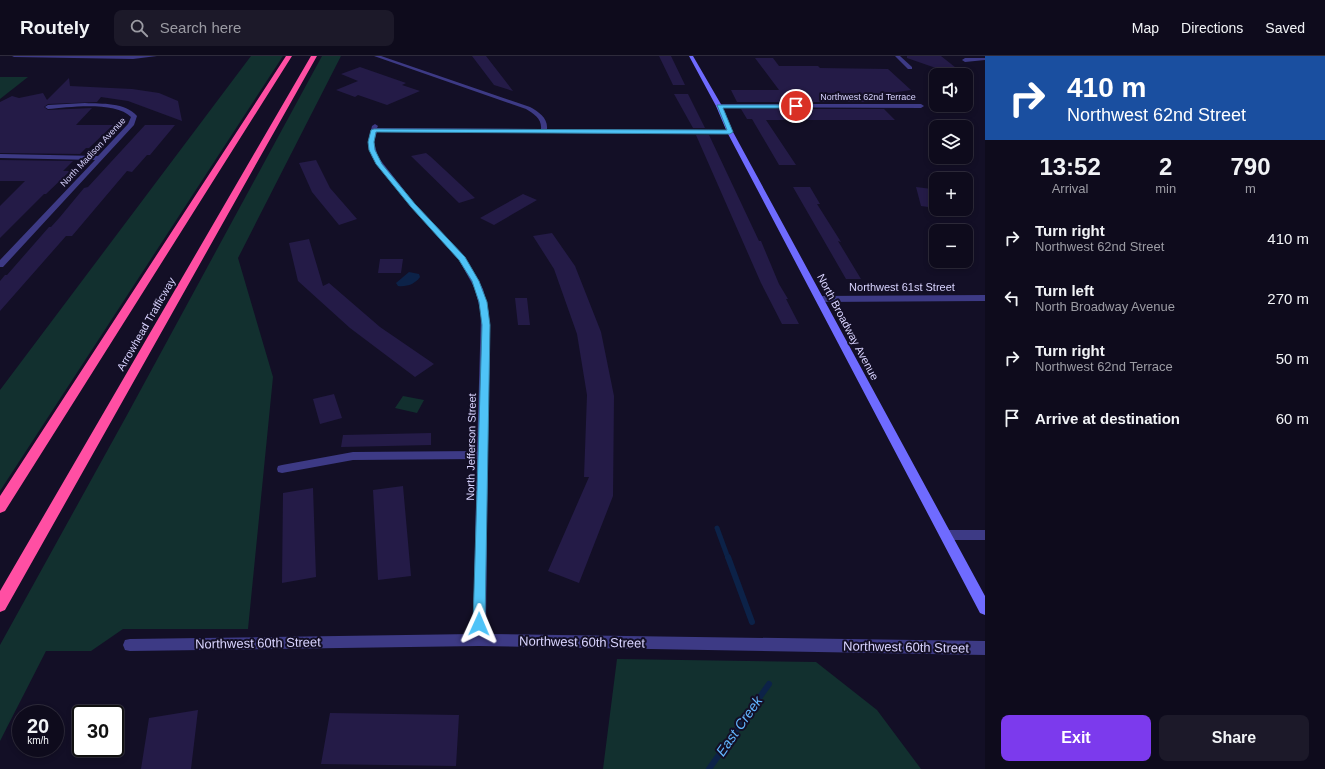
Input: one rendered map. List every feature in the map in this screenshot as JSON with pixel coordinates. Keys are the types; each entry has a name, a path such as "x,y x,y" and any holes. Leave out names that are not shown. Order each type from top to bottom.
{"highway":[{"name":"Arrowhead Trafficway","path":"0,507 289,56"},
{"name":"Arrowhead Trafficway","path":"0,605 314,56"}],"street":[{"path":"14,56 33,58 134,58 155,56"},
{"path":"376,56 528,108 539,114 545,125 544,131 730,132"},
{"name":"North Broadway Avenue","path":"691,56 719,106 730,132 985,609"},
{"path":"897,56 910,68"},
{"path":"965,60 985,59"},
{"name":"North Madison Avenue","path":"0,265 133,122 135,117 132,112 127,109 113,106 48,106"},
{"name":"Northwest 62nd Terrace","path":"719,106 921,106"},
{"name":"North Jefferson Street","path":"479,640 486,325 480,289 462,259 413,205 379,164 372,150 371,142 374,128 544,131"},
{"path":"0,156 99,158"},
{"name":"Northwest 61st Street","path":"819,298 985,298"},
{"path":"282,470 353,456 484,455"},
{"path":"946,535 985,535"},
{"name":"Northwest 60th Street","path":"130,645 479,640 985,648"}],"green space":[{"path":"251,56 283,56 0,491 0,390"},
{"path":"322,56 341,56 238,258 273,377 248,629 123,629 91,651 46,651 18,705 12,705 12,718 0,741 0,645"},
{"path":"0,77 28,77 0,99"},
{"path":"403,396 424,400 417,413 395,408"},
{"path":"617,659 816,662 877,710 921,769 603,769"}],"water":[{"path":"409,272 419,274 420,277 416,282 405,286 398,286 396,283"}],"building":[{"path":"472,56 486,56 513,91 494,85"},
{"path":"659,56 671,56 685,85 673,85"},
{"path":"907,56 941,56 956,68 936,68 907,58"},
{"path":"755,58 773,58 779,66 888,69 911,90 870,96 876,102 737,102 731,90 779,90"},
{"path":"360,67 406,83 402,85 420,91 387,105 358,95 355,97 336,90 358,81 341,74"},
{"path":"69,78 70,86 132,89 159,93 178,101 182,121 128,101 101,97 97,102 48,104 44,107 48,110 92,108 76,125 113,125 89,148 86,148 80,154 0,153 0,102 12,96 19,98 43,93 47,100"},
{"path":"674,94 688,94 705,128 693,128"},
{"path":"741,109 884,109 895,120 766,120 796,165 779,165 752,119 747,119"},
{"path":"145,125 175,125 150,155 147,155 132,172 127,171 72,236 66,236 0,311 0,281 49,227 51,227 84,188 88,187"},
{"path":"696,135 709,135 759,241 761,241 779,284 788,299 786,299 799,324 782,324 761,283"},
{"path":"426,153 475,198 459,203 411,156"},
{"path":"0,160 73,161 63,171 70,171 46,194 44,194 0,238 0,206 25,181 0,181"},
{"path":"316,160 330,188 357,219 339,225 312,192 299,163"},
{"path":"793,187 810,187 820,204 817,204 841,242 838,241 861,279 846,279"},
{"path":"916,187 929,189 929,207 921,206"},
{"path":"523,194 537,200 494,225 480,218"},
{"path":"552,233 575,266 601,332 614,396 613,496 579,583 548,571 589,477 584,477 587,395 577,334 554,269 533,236"},
{"path":"309,239 323,286 329,283 380,327 434,364 415,377 350,328 298,281 289,243"},
{"path":"380,259 403,259 401,273 378,273"},
{"path":"515,298 527,298 530,325 518,325"},
{"path":"334,394 342,418 320,424 313,399"},
{"path":"431,433 431,445 341,447 343,435"},
{"path":"403,486 411,576 378,580 373,490"},
{"path":"313,488 316,577 282,583 283,493"},
{"path":"198,710 191,769 141,769 149,718"},
{"path":"330,713 459,715 456,766 321,764"}],"waterway":[{"name":"East Creek","path":"717,528 728,558"},
{"name":"East Creek","path":"728,557 752,622"},
{"name":"East Creek","path":"709,769 769,684"}],"route":[{"path":"479,624 486,348 486,325 483,302 480,289 462,259 413,205 379,164 372,150 371,142 374,130 730,132 719,106 796,106"}]}
